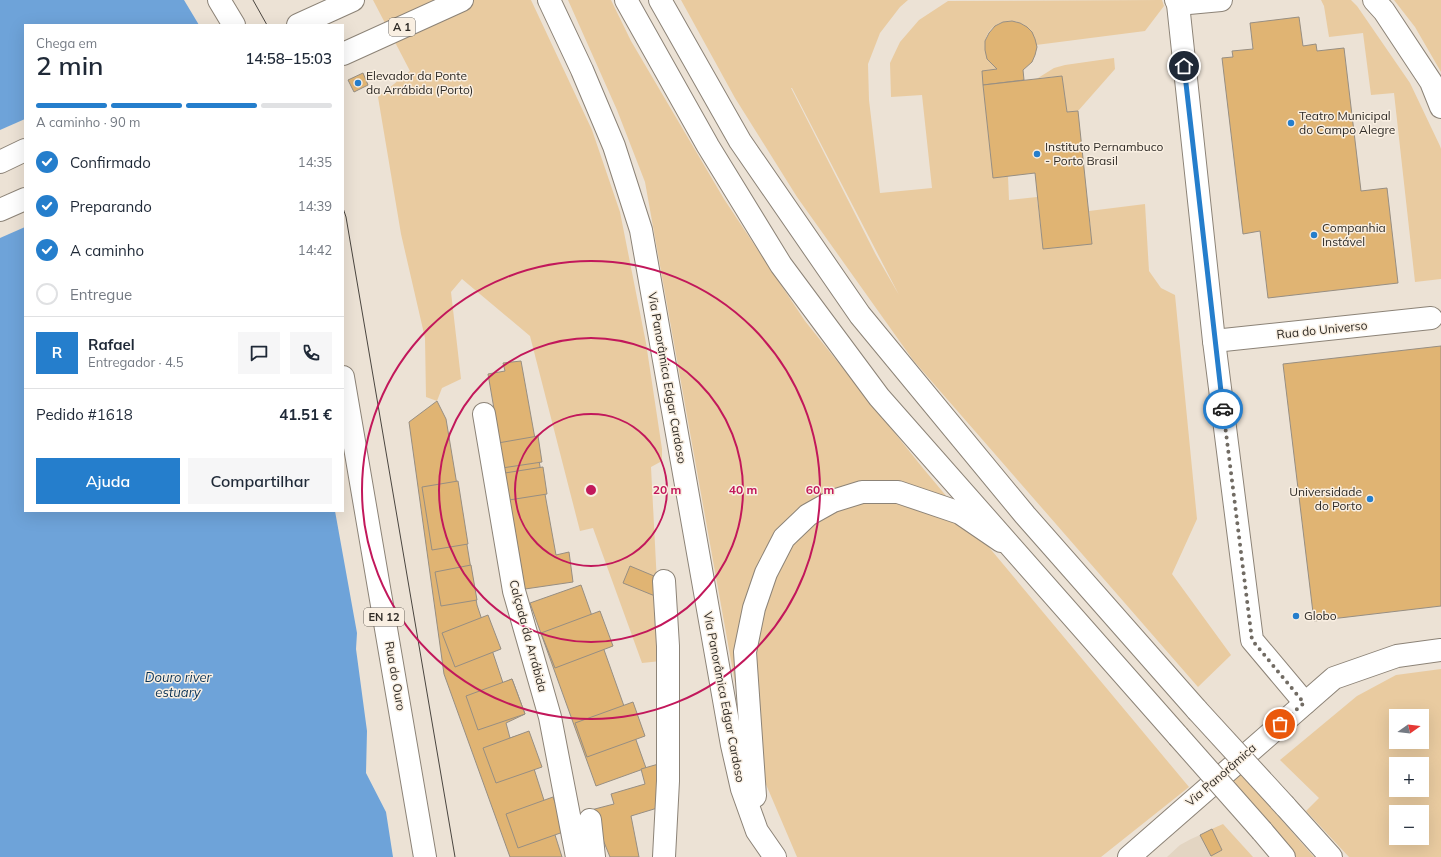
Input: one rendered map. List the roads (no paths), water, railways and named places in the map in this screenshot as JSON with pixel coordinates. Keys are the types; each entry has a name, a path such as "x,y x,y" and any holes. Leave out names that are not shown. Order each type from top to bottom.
{"main road":[{"path":"219,0 233,24"},
{"path":"300,24 353,0"},
{"name":"A 1","path":"344,54 462,0"},
{"name":"Via Panorâmica Edgar Cardoso","path":"549,0 582,70 614,146 641,230 732,745 742,789 757,831 775,857"},
{"path":"626,0 708,146 781,265 878,397 1284,857"},
{"path":"660,0 740,141 860,315 1025,515 1197,710 1331,857"},
{"path":"1221,0 1177,2 1214,341 1252,640 1304,703"},
{"path":"1374,0 1384,11 1431,82 1441,107"},
{"path":"0,162 24,150"},
{"path":"0,210 24,199"},
{"name":"Rua do Universo","path":"1214,341 1431,318"},
{"name":"Rua do Ouro","path":"344,383 425,857"},
{"name":"Calçada da Arrábida","path":"484,414 514,591 550,717 577,857"},
{"path":"757,831 745,652 754,608 766,573 784,538 808,515 833,501 862,492 898,492 960,513 1012,548"},
{"path":"664,581 668,646 668,782 664,857"},
{"name":"Via Panorâmica","path":"1145,848 1304,703 1334,678 1397,656 1441,650"},
{"path":"590,820 594,857"},
{"path":"1129,857 1145,848"}],"water":[{"name":"Douro river estuary","path":"0,0 184,0 198,24 24,24 24,512 335,512 357,633 356,649 367,731 366,773 386,812 393,857 0,857"}],"tram line":[{"path":"253,0 266,24"},
{"path":"344,211 455,857"}],"place":[{"name":"Elevador da Ponte da Arrábida (Porto)","path":"358,83"},
{"name":"Teatro Municipal do Campo Alegre","path":"1291,123"},
{"name":"Instituto Pernambuco - Porto Brasil","path":"1037,154"},
{"name":"Companhia Instável","path":"1314,235"},
{"name":"Universidade do Porto","path":"1370,499"},
{"name":"Globo","path":"1296,616"}]}
